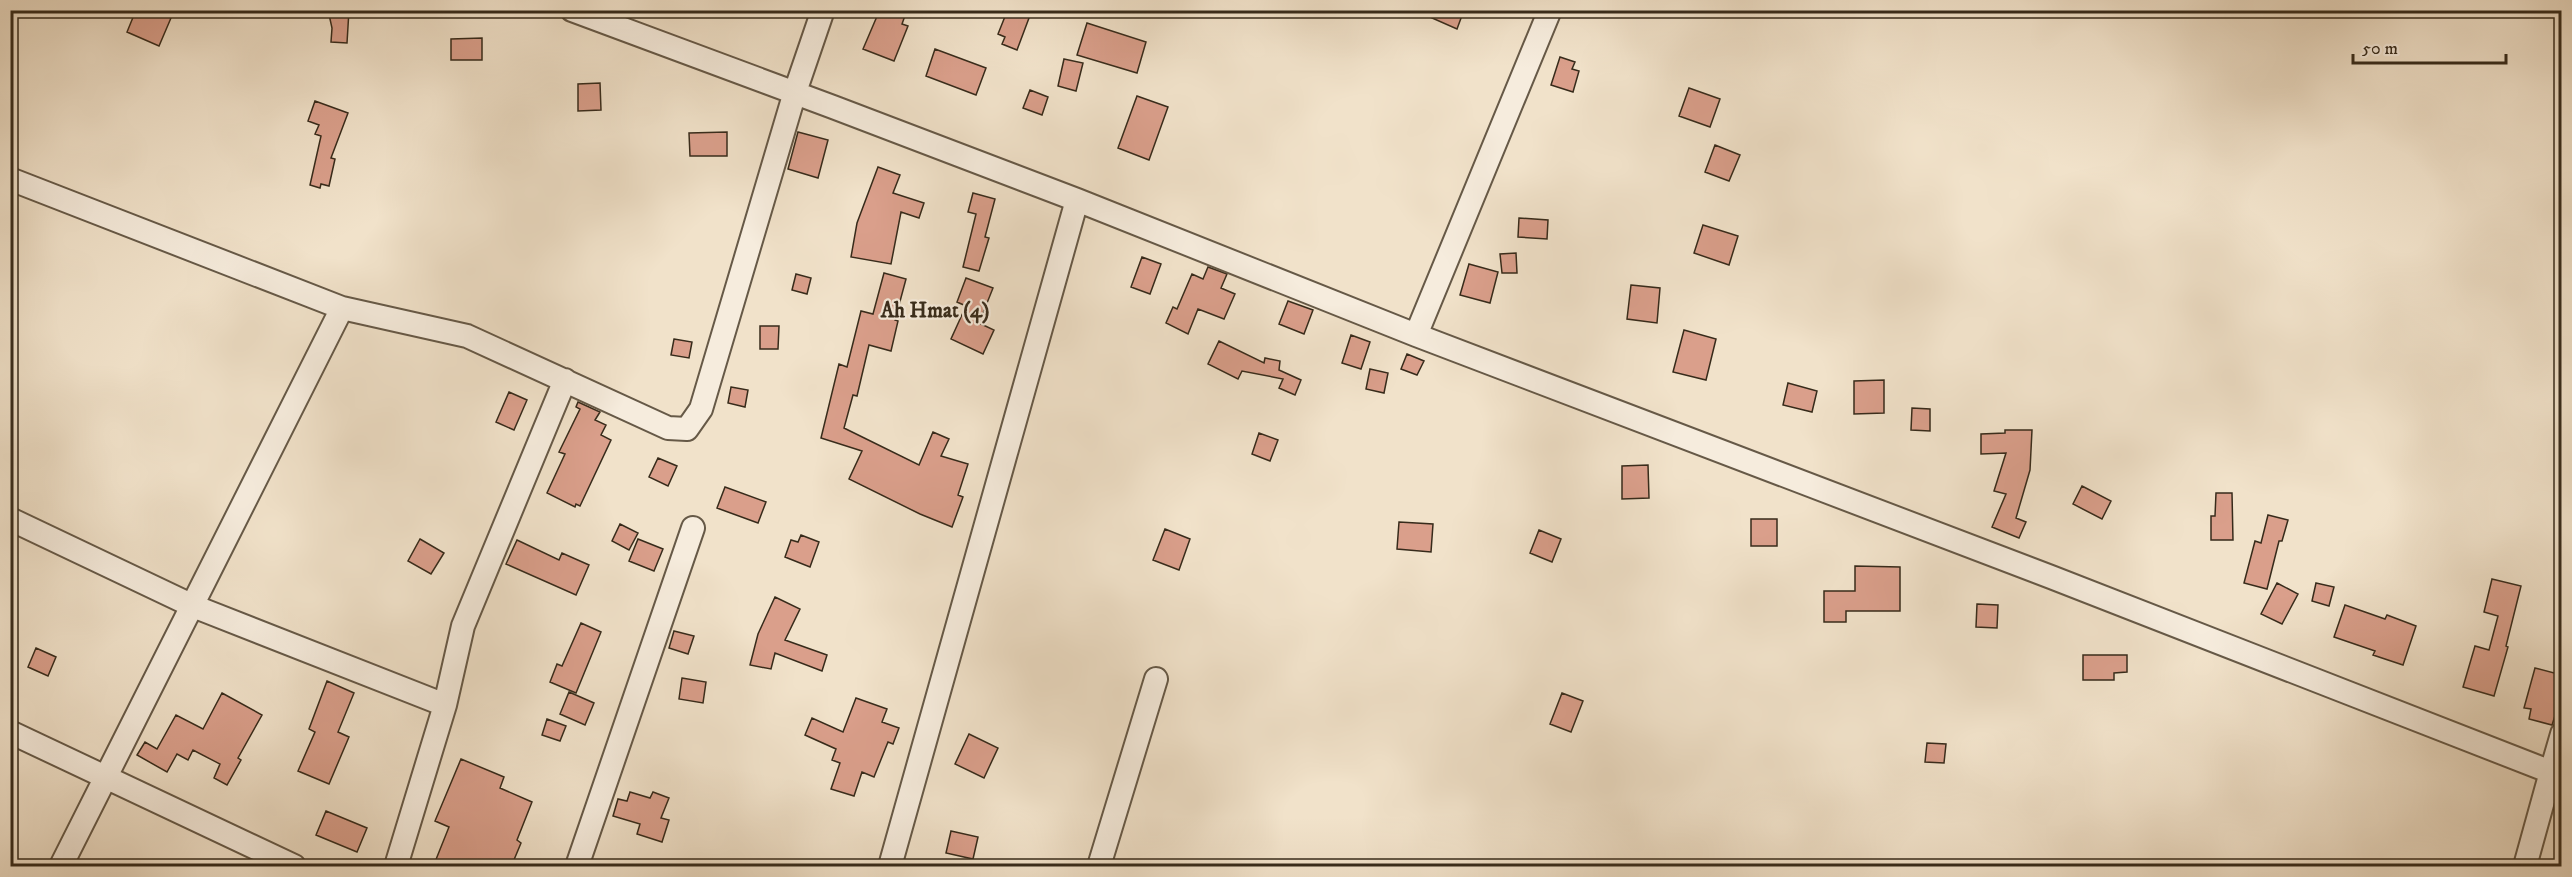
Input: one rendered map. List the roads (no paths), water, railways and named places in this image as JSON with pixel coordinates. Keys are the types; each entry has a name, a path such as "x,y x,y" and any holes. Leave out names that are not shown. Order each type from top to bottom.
{"street":[{"path":"572,10 1077,200 1416,335 2051,577 2551,772"},
{"path":"10,179 342,308 467,336 668,428 687,429 701,409 795,92 823,10"},
{"path":"1416,335 1550,10"},
{"path":"890,867 1077,200"},
{"path":"62,867 342,308"},
{"path":"396,867 445,705 463,626 565,380"},
{"path":"10,519 193,606 445,705"},
{"path":"577,867 693,528"},
{"path":"1099,867 1156,679"},
{"path":"10,732 294,867"},
{"path":"2525,867 2562,734"}],"district":[{"name":"Ah Hmat (4)","path":"935,310"}]}
